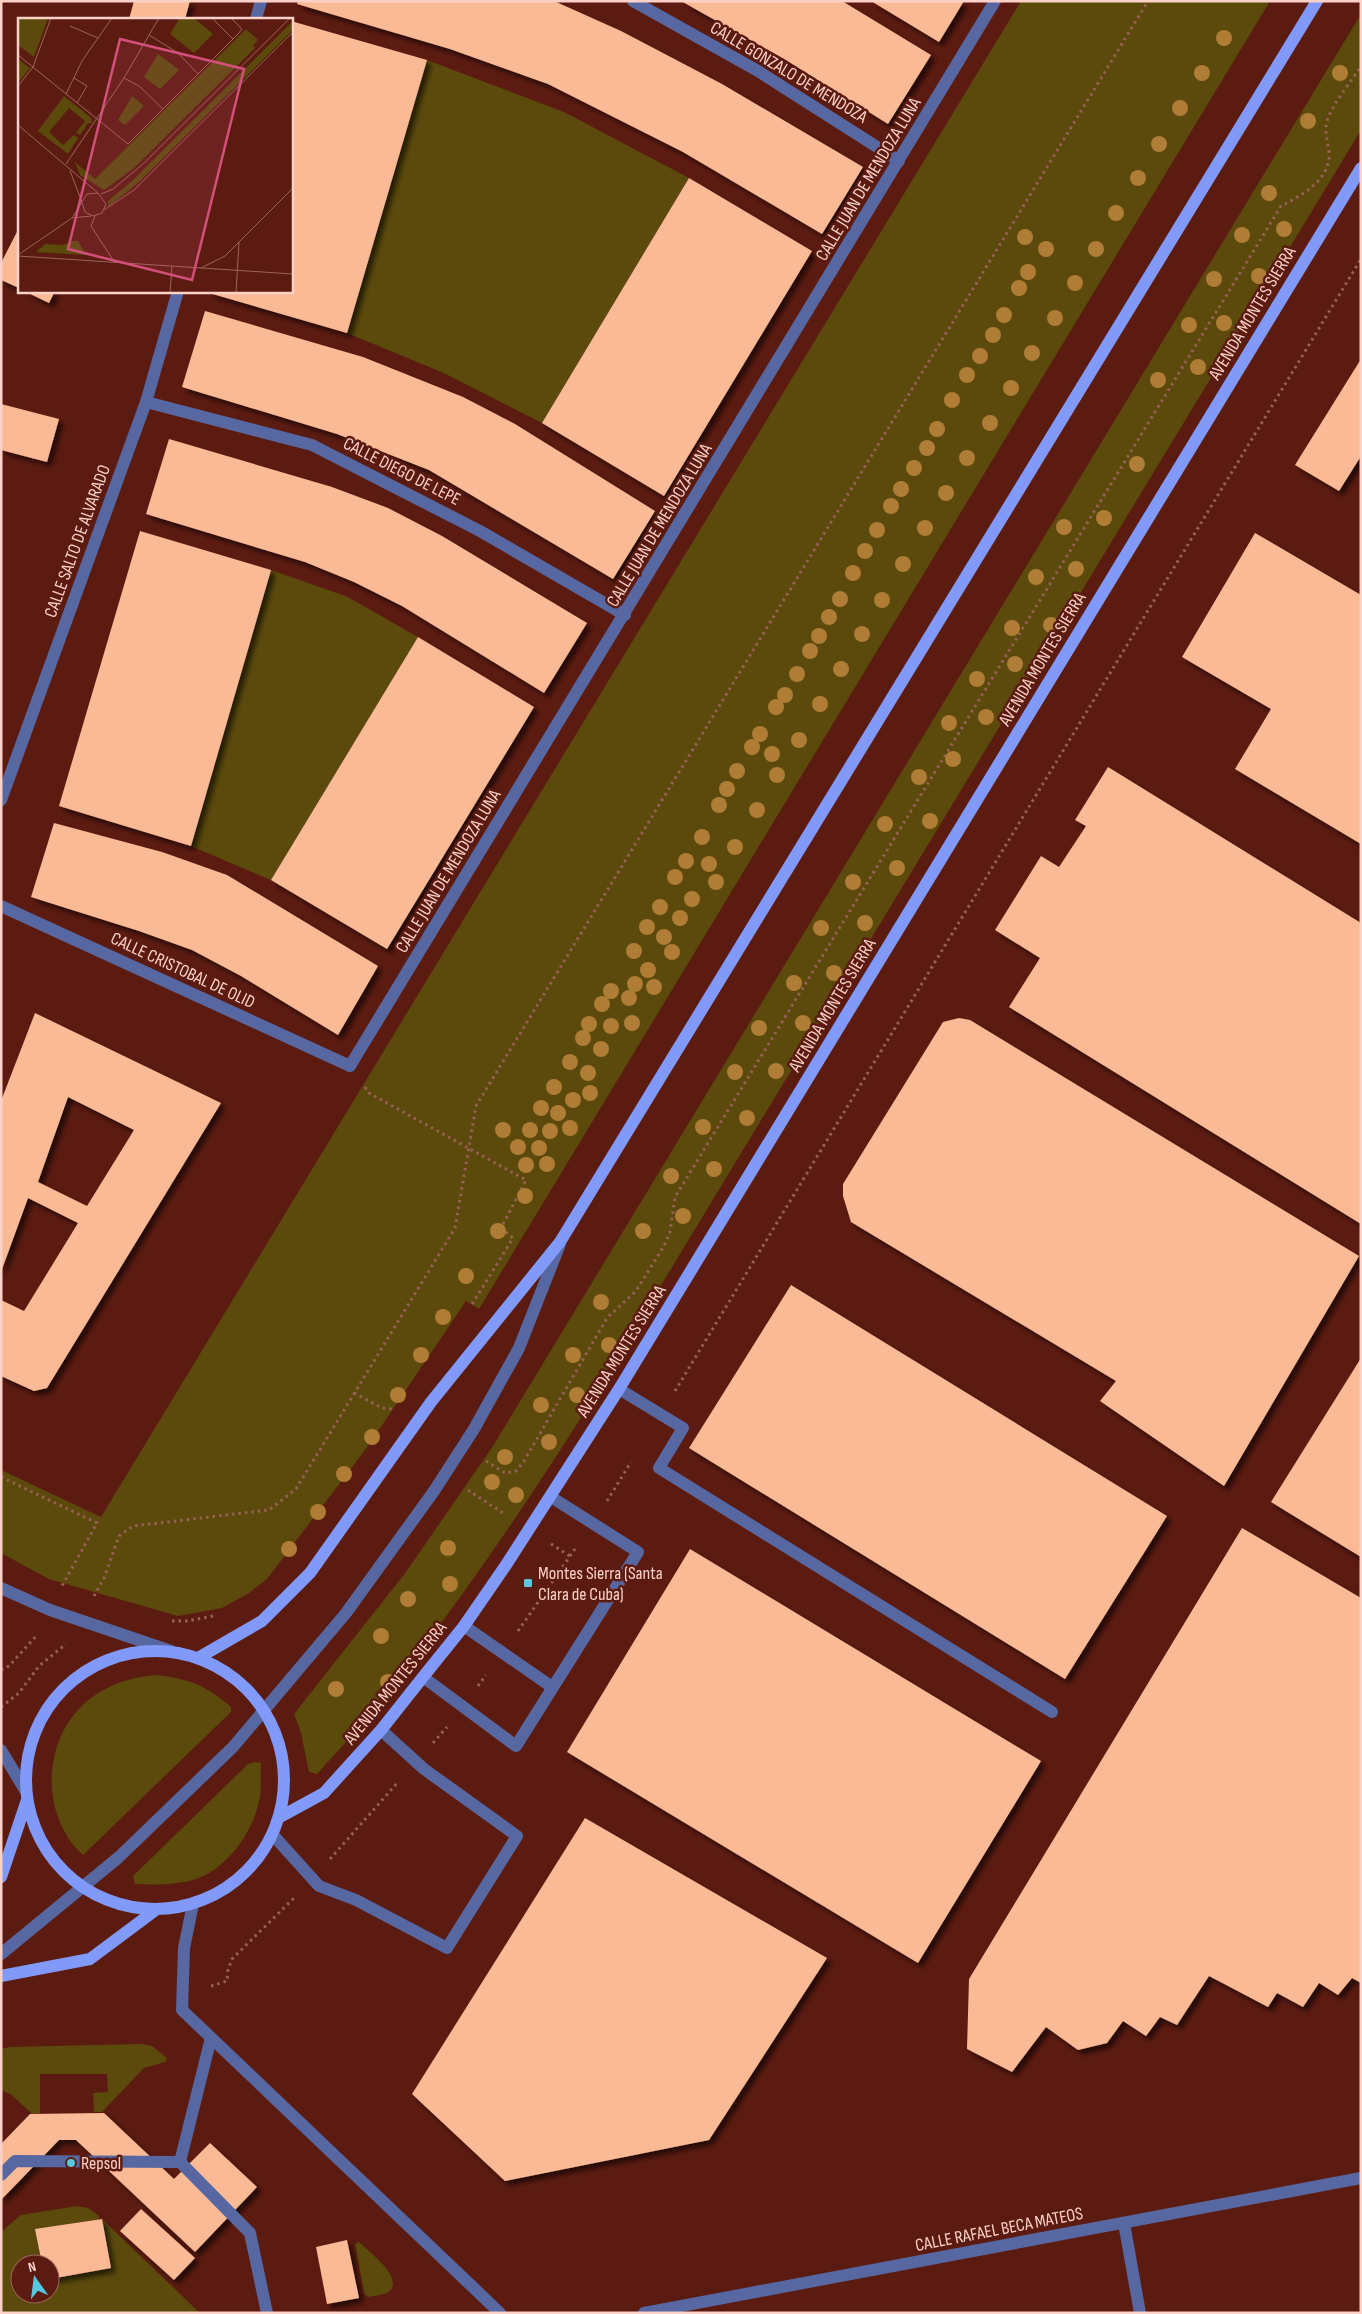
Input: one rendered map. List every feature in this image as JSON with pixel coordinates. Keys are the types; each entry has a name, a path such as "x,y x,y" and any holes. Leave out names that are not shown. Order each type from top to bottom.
{"main road":[{"path":"198,1658 262,1621 310,1573 420,1418 484,1334 560,1242 1317,1"},
{"name":"AVENIDA MONTES SIERRA","path":"280,1817 324,1793 381,1730 464,1626 530,1530 619,1389 1361,168"},
{"path":"1,1877 26,1795 28,1757 37,1726 54,1699 78,1676 106,1660 138,1651 171,1651 198,1658 224,1670 247,1688 265,1711 280,1744 285,1781 280,1817 273,1835 259,1858 240,1878 218,1894 194,1904 176,1908 131,1907 105,1900 82,1887 56,1864 37,1834 26,1795"},
{"path":"1,1976 90,1959 157,1909"}],"street":[{"path":"256,18 260,1"},
{"name":"CALLE GONZALO DE MENDOZA","path":"633,1 758,71 899,161"},
{"name":"CALLE JUAN DE MENDOZA LUNA","path":"350,1066 996,1"},
{"name":"CALLE SALTO DE ALVARADO","path":"1,800 146,402 178,292"},
{"name":"CALLE DIEGO DE LEPE","path":"146,402 312,445 480,531 625,615"},
{"name":"CALLE CRISTOBAL DE OLID","path":"1,906 350,1066"},
{"path":"1,1954 119,1857 232,1747 265,1711 346,1613 464,1446 519,1348 560,1242"},
{"path":"619,1389 683,1428 659,1468 1052,1712"},
{"path":"423,1677 516,1746 638,1552 551,1497"},
{"path":"1,1588 50,1610 171,1651"},
{"path":"464,1626 552,1688"},
{"path":"273,1835 319,1886 356,1900 447,1948 517,1836 417,1762 381,1730"},
{"path":"1,1750 26,1795"},
{"path":"194,1904 184,1948 182,2010 500,2313"},
{"path":"180,2162 211,2038"},
{"path":"1,2175 15,2161 180,2162 250,2233 267,2313"},
{"name":"CALLE RAFAEL BECA MATEOS","path":"644,2313 1361,2178"},
{"path":"1124,2223 1140,2313"}],"path":[{"path":"133,1526 269,1510 296,1489 455,1228 476,1106 1148,1"},
{"path":"464,1446 504,1473 516,1471 524,1461 607,1318 644,1281 670,1232 676,1197 1276,214 1281,206 1315,187 1325,169 1329,153 1325,134 1328,118 1361,66"},
{"path":"661,1414 1361,259"},
{"path":"350,1066 369,1093 526,1180 501,1228 513,1238 468,1310"},
{"path":"354,1393 382,1408 404,1410 420,1418"},
{"path":"211,1986 227,1981 232,1959 313,1878 417,1762 463,1706 570,1556 634,1458"},
{"path":"445,1475 570,1556"},
{"path":"1,1477 97,1522 61,1589 69,1591"},
{"path":"85,1596 102,1600"},
{"path":"164,1618 188,1621 220,1615"},
{"path":"1,1670 9,1666 42,1629"}],"shaded area":[{"path":"1021,1 1270,1 479,1309 466,1301 368,1446 267,1579 249,1593 222,1608 178,1616 49,1579 1,1553 1,1470 101,1517"},
{"path":"1361,14 1361,130 577,1424 486,1561 422,1649 317,1774 309,1772 301,1733 294,1714 406,1572 493,1446"},
{"path":"427,60 564,112 689,178 542,423 446,374 347,333"},
{"path":"271,570 348,597 418,637 271,880 191,846"},
{"path":"156,1675 188,1681 205,1688 231,1707 231,1712 83,1855 68,1837 57,1815 52,1792 52,1768 57,1745 67,1724 82,1705 102,1691 115,1685 128,1680"},
{"path":"261,1763 260,1792 256,1813 245,1837 228,1858 218,1867 196,1879 166,1884 135,1884 133,1876 248,1764"},
{"path":"141,2044 152,2046 167,2058 165,2062 144,2068 102,2112 94,2112 93,2093 108,2092 107,2074 40,2074 40,2113 32,2114 12,2095 1,2090 1,2049 10,2047"},
{"path":"77,2206 88,2208 99,2216 99,2219 36,2230 40,2254 10,2254 10,2304 60,2304 60,2277 111,2268 102,2219 200,2313 1,2313 1,2232 21,2215"},
{"path":"359,2242 390,2274 393,2281 392,2287 387,2293 368,2297 364,2294 355,2244"}],"building":[{"path":"134,1 190,1 185,18 129,18"},
{"path":"298,1 554,1 621,31 722,84 863,167 822,234 683,152 548,84 450,49 297,4"},
{"path":"681,1 842,1 931,55 888,124 786,60"},
{"path":"871,1 964,1 939,42"},
{"path":"292,21 427,60 347,333 209,293 292,292"},
{"path":"689,178 812,251 664,496 542,423"},
{"path":"18,230 18,288 1,280 1,263"},
{"path":"26,292 54,292 49,303"},
{"path":"205,311 363,357 463,397 515,424 655,511 613,579 429,470 337,434 182,387"},
{"path":"1361,359 1361,456 1339,491 1295,465"},
{"path":"1,404 59,419 47,462 1,450"},
{"path":"169,439 332,487 388,508 442,536 587,623 544,693 402,606 354,582 305,562 146,514"},
{"path":"140,531 271,570 191,846 59,806"},
{"path":"1255,533 1361,595 1361,844 1235,769 1271,709 1182,657"},
{"path":"418,637 534,707 387,949 271,880"},
{"path":"1108,767 1361,923 1361,1224 1009,1007 1040,958 995,930 1041,856 1059,867 1086,826 1075,820"},
{"path":"54,823 162,852 227,875 378,966 338,1035 241,976 192,950 31,897"},
{"path":"35,1013 221,1103 47,1388 34,1391 1,1376 1,1300 24,1311 78,1223 28,1198 1,1272 1,1101","holes":["68,1097 134,1130 87,1206 38,1182"]},
{"path":"959,1018 970,1020 1359,1256 1224,1486 1100,1401 1116,1381 851,1222 843,1196 843,1184 943,1022"},
{"path":"791,1285 1167,1516 1065,1679 689,1448"},
{"path":"1361,1358 1361,1557 1271,1502"},
{"path":"1242,1528 1361,1598 1361,1983 1352,1978 1338,1995 1319,1983 1303,2007 1277,1993 1268,2007 1209,1976 1177,2025 1160,2017 1146,2036 1123,2021 1107,2043 1078,2050 1046,2027 1012,2072 967,2049 969,1979"},
{"path":"690,1549 1041,1761 918,1963 567,1752"},
{"path":"585,1818 827,1958 709,2140 505,2181 412,2094"},
{"path":"104,2113 174,2179 210,2143 257,2187 195,2252 76,2140 59,2140 1,2200 1,2144 30,2114"},
{"path":"141,2209 195,2258 174,2280 120,2231"},
{"path":"102,2219 111,2268 60,2277 60,2254 40,2254 35,2229"},
{"path":"347,2240 359,2298 327,2304 316,2247"}],"place":[{"name":"Montes Sierra (Santa Clara de Cuba)","path":"528,1583"},
{"name":"Repsol","path":"71,2163"}]}
